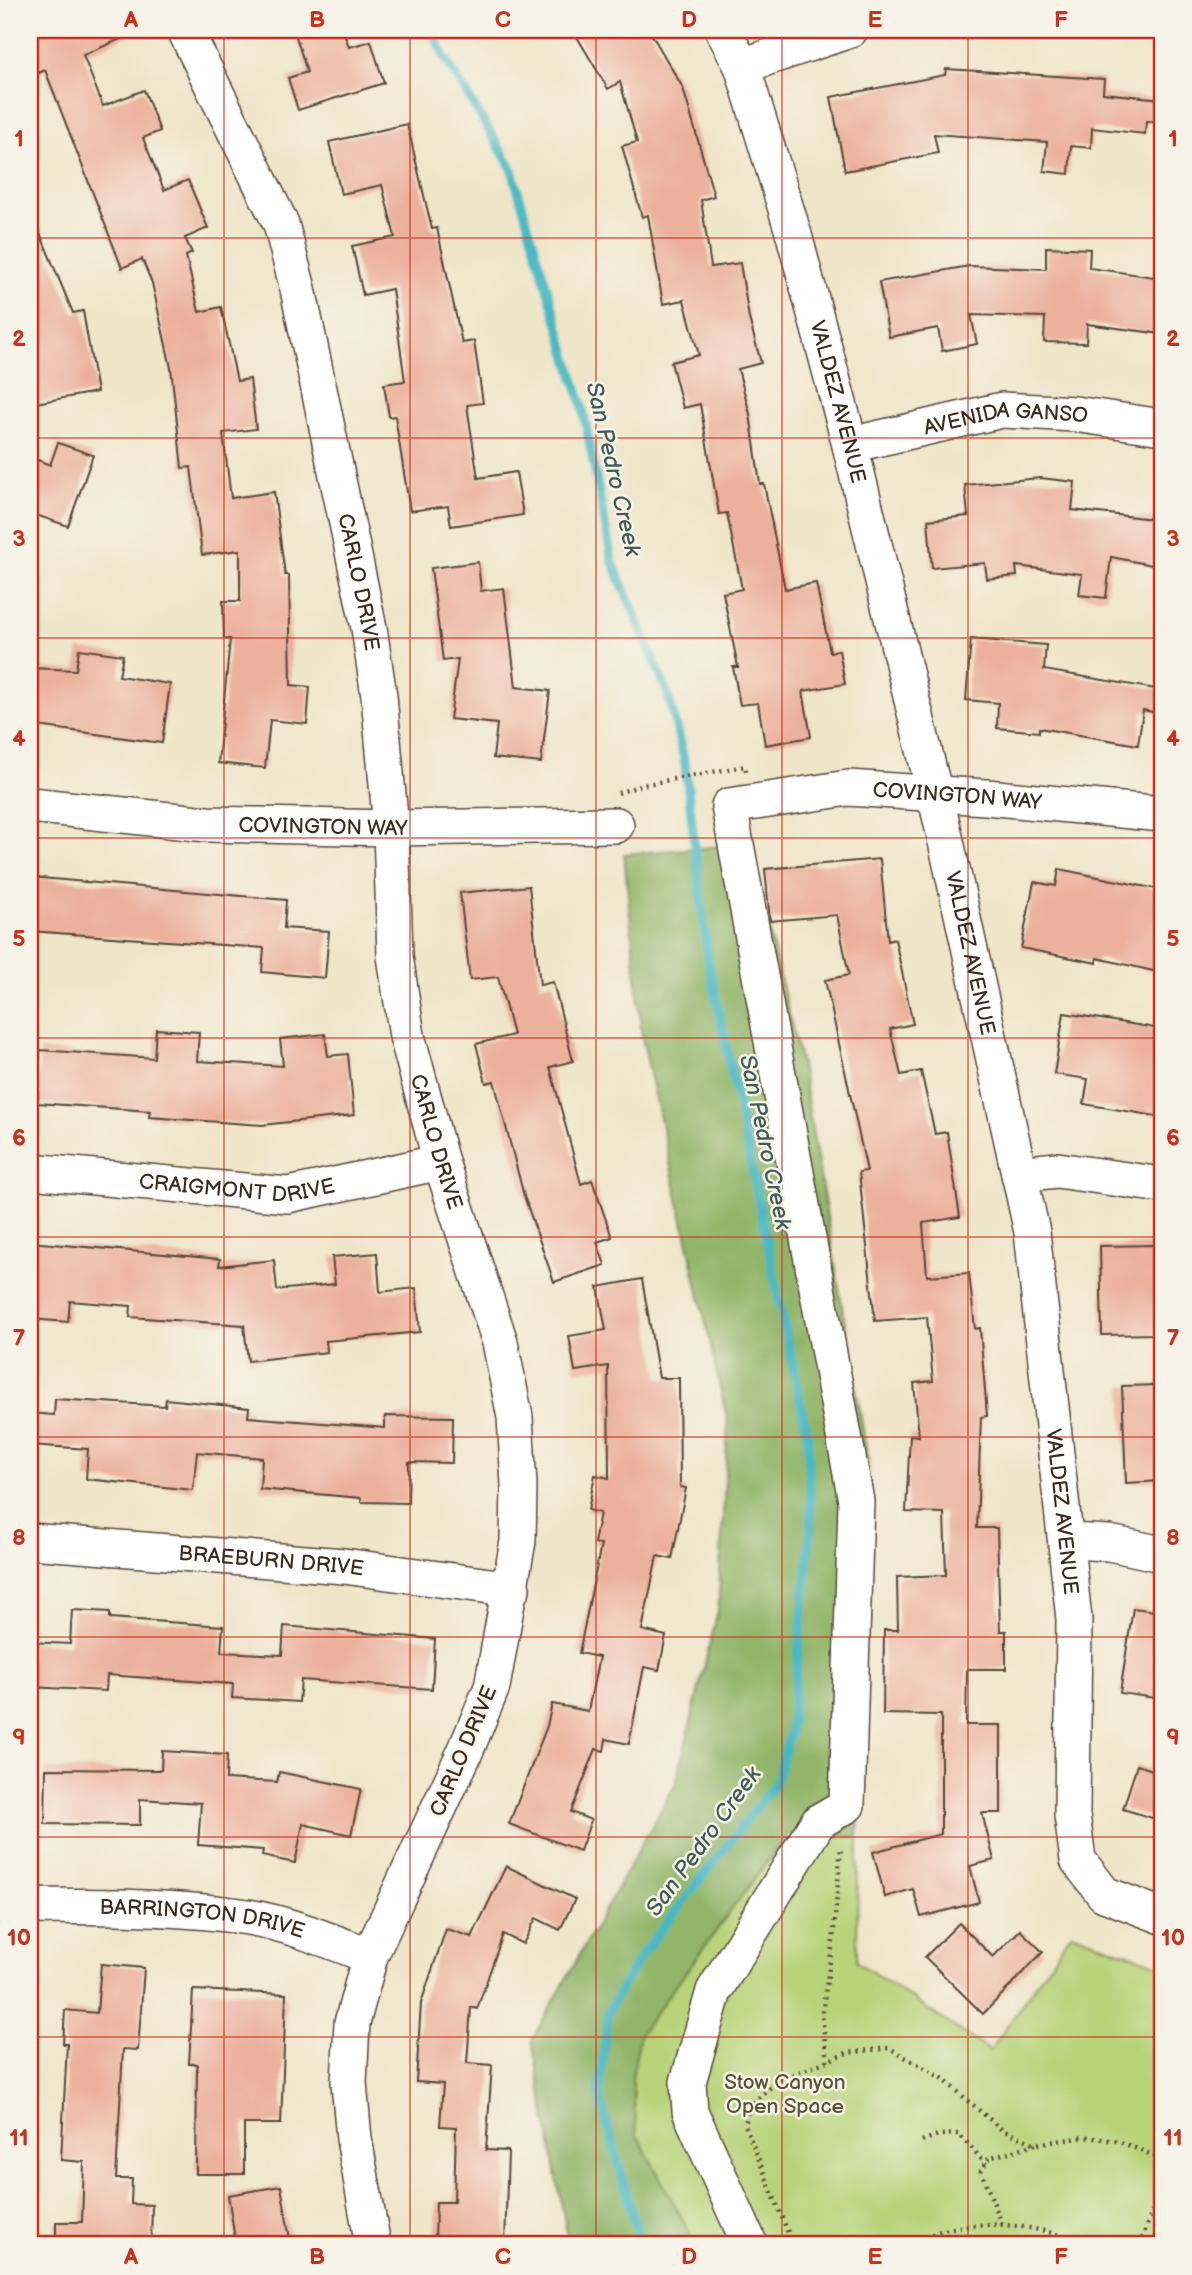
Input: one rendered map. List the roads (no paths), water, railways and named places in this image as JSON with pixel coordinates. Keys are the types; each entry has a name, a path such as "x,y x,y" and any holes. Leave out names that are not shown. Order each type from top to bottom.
{"street":[{"name":"CARLO DRIVE","path":"185,30 256,169 281,224 291,263 369,628 379,696 391,828 396,956 403,1009 441,1162 500,1342 515,1417 519,1485 518,1541 512,1589 492,1687 465,1752 370,1956 352,2024 349,2083 354,2139 373,2245"},
{"name":"VALDEZ AVENUE","path":"723,30 743,66 794,235 850,445 935,793 1032,1231 1074,1619 1072,1815 1078,1860 1104,1894 1162,1916"},
{"path":"743,66 850,30"},
{"name":"AVENIDA GANSO","path":"850,445 1002,410 1075,414 1162,427"},
{"name":"COVINGTON WAY","path":"750,2245 690,2111 688,2082 714,1991 818,1822 847,1805 856,1501 729,806 848,788 935,793 1162,814"},
{"name":"COVINGTON WAY","path":"30,805 207,824 391,828 617,825"},
{"name":"CRAIGMONT DRIVE","path":"30,1171 288,1195 441,1162"},
{"path":"1018,1174 1057,1170 1162,1185"},
{"name":"BRAEBURN DRIVE","path":"30,1541 344,1566 512,1589"},
{"path":"1067,1541 1109,1543 1162,1554"},
{"name":"BARRINGTON DRIVE","path":"30,1906 155,1907 250,1917 305,1931 370,1956"}],"waterway":[{"name":"San Pedro Creek","path":"432,30 444,56 511,167 582,405 612,560 668,694 685,764 708,959 808,1438 811,1529 790,1733 775,1784 640,1957 608,2011 599,2094 641,2245"}],"park label":[{"name":"Stow Canyon Open Space","path":"785,2094"}]}
